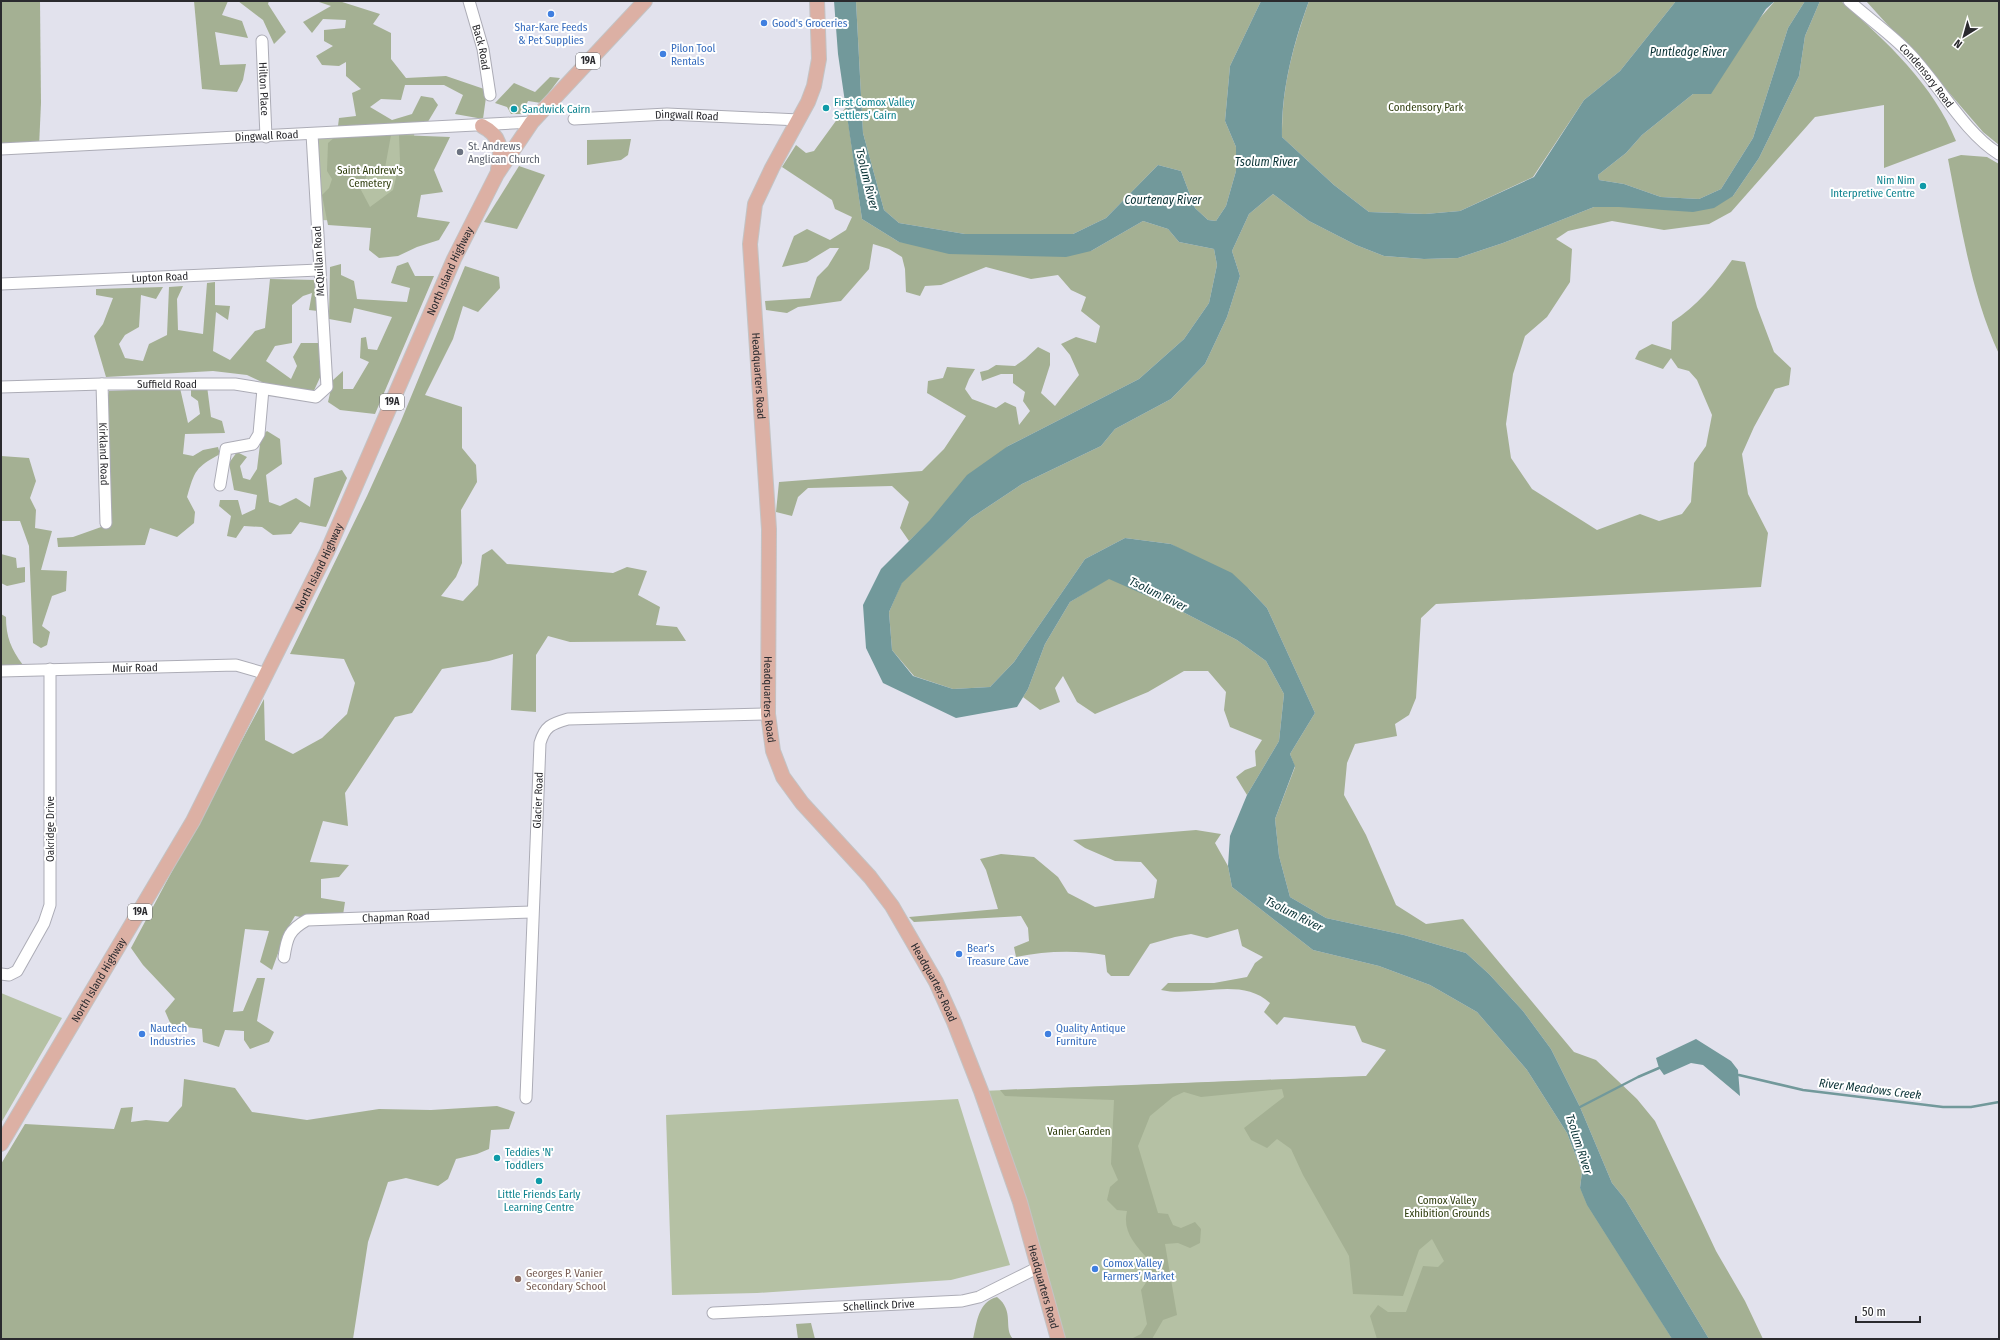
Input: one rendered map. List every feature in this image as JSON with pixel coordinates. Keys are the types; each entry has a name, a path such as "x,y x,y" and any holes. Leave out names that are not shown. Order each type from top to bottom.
{"main road":[{"name":"North Island Highway","path":"1,1144 193,821 328,552 454,259 497,174 532,122 644,1"},
{"name":"Headquarters Road","path":"817,1 819,59 814,86 808,102 772,168 755,204 750,244 769,529 768,714 773,751 783,777 802,803 870,878 892,906 936,982 954,1022 981,1091 1020,1202 1037,1268 1058,1339"},
{"path":"482,126 490,130 498,140 500,157 497,174"}],"street":[{"name":"Back Road","path":"469,1 483,49 490,95"},
{"name":"Condensory Road","path":"1849,1 1905,49 1933,81 1976,136 1999,154"},
{"name":"Hilton Place","path":"262,41 266,137"},
{"name":"Dingwall Road","path":"574,119 666,114 799,120"},
{"name":"Dingwall Road","path":"1,149 266,137 532,122"},
{"name":"McQuillan Road","path":"312,134 327,387"},
{"name":"Lupton Road","path":"1,284 319,270"},
{"name":"Suffield Road","path":"1,387 102,384 235,384 316,397 327,387"},
{"name":"Kirkland Road","path":"102,384 106,523"},
{"path":"220,485 226,449 253,444 259,434 263,389"},
{"name":"Muir Road","path":"1,671 236,665 267,674"},
{"name":"Oakridge Drive","path":"5,974 17,971 44,923 50,905 50,669"},
{"name":"Glacier Road","path":"526,1098 532,912 540,743 544,731 554,723 568,719 768,714"},
{"name":"Chapman Road","path":"284,957 287,938 296,926 308,920 532,912"},
{"name":"Schellinck Drive","path":"713,1314 962,1301 979,1297 1037,1268"}],"green space":[{"path":"1,1 40,1 41,103 39,147 1,146"},
{"path":"194,1 228,1 222,15 242,21 248,38 215,32 220,65 246,64 243,80 237,92 202,89"},
{"path":"238,1 269,1 268,4 286,32 274,44 263,20"},
{"path":"316,1 339,1 380,14 373,24 391,33 391,59 406,78 446,76 487,90 483,119 455,114 463,95 444,85 405,85 401,100 381,99 370,107 392,120 412,114 421,96 433,98 438,105 426,125 338,126 339,118 356,116 352,93 361,89 346,76 346,62 339,66 322,65 316,56 333,46 324,41 324,30 345,28 346,20 323,19 312,33 303,22 331,6"},
{"path":"856,1 1261,1 1230,66 1225,121 1236,147 1236,171 1226,206 1216,221 1208,220 1195,208 1181,171 1158,165 1106,218 1073,234 965,234 899,223 884,210 863,133"},
{"name":"Condensory Park","path":"1309,1 1676,1 1620,71 1584,100 1533,177 1460,211 1425,214 1369,212 1334,185 1282,137 1282,119 1289,68"},
{"path":"1775,1 1805,1 1788,28 1753,138 1721,189 1699,199 1661,197 1624,184 1599,180 1598,175 1626,153 1642,135 1693,94"},
{"path":"1820,1 1841,1 1891,48 1922,83 1935,101 1947,121 1956,141 1884,168 1884,105 1815,117 1731,212 1709,224 1664,230 1612,221 1568,231 1556,239 1572,249 1570,282 1547,317 1525,336 1513,374 1506,424 1511,458 1532,489 1597,530 1640,514 1659,521 1682,514 1691,502 1694,463 1706,446 1712,415 1697,380 1689,371 1678,368 1671,358 1663,369 1635,359 1639,351 1652,344 1671,350 1672,322 1690,309 1705,294 1732,260 1745,262 1757,307 1774,352 1791,368 1789,385 1775,389 1754,427 1742,454 1748,494 1768,533 1761,587 1436,604 1421,618 1416,698 1409,715 1395,724 1397,736 1355,744 1347,763 1344,795 1366,835 1396,905 1426,924 1463,919 1574,1052 1596,1060 1637,1099 1655,1121 1716,1251 1745,1301 1763,1339 1709,1339 1625,1199 1612,1183 1580,1107 1551,1049 1523,1011 1489,974 1466,953 1404,935 1326,918 1290,897 1279,856 1275,819 1295,767 1290,754 1315,713 1267,608 1249,589 1171,544 1125,538 1085,559 1014,662 990,687 953,689 914,676 892,650 889,612 902,582 971,518 1022,484 1101,446 1115,429 1171,399 1205,364 1227,317 1240,276 1232,251 1249,214 1273,194 1309,221 1356,245 1384,256 1424,259 1458,258 1503,243 1594,207 1619,207 1733,196 1759,158 1799,76 1805,36"},
{"path":"1866,1 1999,1 1999,145 1983,132"},
{"path":"550,77 560,78 541,103 528,101 522,114 511,114 507,107 495,103 514,83 535,92"},
{"path":"846,107 862,219 899,242 1091,251 1143,221 1168,229 1179,242 1214,249 1217,265 1209,303 1184,339 1139,379 1008,446 909,541 900,528 909,502 892,486 808,488 798,497 792,516 776,512 779,482 922,471 944,449 966,416 927,393 928,381 943,378 947,367 975,369 965,389 972,399 996,408 1005,402 1016,407 1019,425 1030,411 1023,401 1025,392 1013,383 1013,374 1001,374 982,381 980,372 988,370 996,365 1015,366 1038,347 1050,353 1050,365 1041,393 1055,406 1079,375 1070,355 1061,344 1076,337 1096,343 1100,326 1081,311 1086,297 1071,290 1058,275 1031,279 986,267 941,285 925,286 920,296 906,292 905,269 902,257 889,249 873,244 869,269 841,301 798,307 787,313 766,310 765,301 810,298 817,277 828,266 839,248 830,248 807,262 782,267 794,236 807,229 830,240 846,230 852,217 835,209 832,200 782,167 796,145 806,153 814,151"},
{"name":"Saint Andrew's Cemetery","path":"414,129 416,222 317,220 312,134"},
{"name":"Saint Andrew's Cemetery","path":"391,135 385,168 368,172 361,190 370,207 393,190 400,161 399,135 450,137 434,170 443,192 421,195 417,217 450,222 439,240 417,247 398,256 379,258 369,250 371,228 328,225 322,195 329,188 332,179 327,171 328,143 335,137"},
{"path":"631,139 628,155 621,160 587,165 587,140"},
{"path":"1961,155 1987,157 1999,164 1999,354 1981,307 1962,234 1948,159"},
{"path":"519,166 545,175 517,229 484,222"},
{"path":"408,262 415,276 434,276 375,414 340,410 328,402 333,380 343,371 343,389 353,389 369,362 360,358 361,338 366,337 368,349 377,350 392,317 354,308 351,323 329,319 330,267 341,264 341,275 354,281 357,299 407,302 410,288 391,283 397,266"},
{"path":"465,266 499,277 500,288 478,312 463,306 453,339 425,395 462,407 462,448 476,465 477,482 461,510 462,563 456,577 441,596 463,601 478,585 482,555 492,549 507,564 613,573 627,567 647,571 638,595 660,607 656,625 677,627 686,641 570,642 548,636 536,655 536,712 511,710 513,654 489,661 442,669 412,713 395,717 345,793 348,826 323,821 310,862 349,865 339,877 321,879 321,898 345,902 343,915 312,919 295,916 286,931 272,970 260,962 269,931 245,929 233,1012 243,1011 257,978 265,978 257,1021 274,1032 269,1042 250,1049 244,1040 244,1031 225,1030 219,1047 203,1042 202,1029 171,1025 165,1011 175,999 143,965 131,948 264,699 265,740 293,754 322,738 347,714 355,683 344,659 290,654 367,496 401,421"},
{"path":"270,279 316,280 318,311 309,310 312,293 303,296 292,305 292,343 275,346 266,361 291,379 297,366 293,357 301,343 319,343 323,371 311,397 268,385 247,375 213,371 106,377 94,336 103,324 113,298 96,295 96,289 163,287 156,299 141,295 139,327 125,335 119,344 125,358 143,361 149,344 167,335 169,287 183,286 177,299 178,330 203,334 207,283 215,282 215,305 230,306 228,320 216,312 213,351 230,360 255,331 265,328"},
{"path":"207,386 211,417 222,421 225,433 185,434 183,454 193,456 203,450 218,447 220,454 205,463 194,475 187,497 195,512 194,523 177,537 150,528 145,545 58,547 57,538 73,537 104,526 111,499 105,456 103,418 109,391 180,388 188,423 200,414 198,401 191,396 191,388"},
{"path":"267,431 280,439 282,464 266,475 269,502 280,506 296,498 310,507 314,478 342,470 347,478 326,527 300,522 291,534 273,535 262,527 244,526 236,538 227,536 231,516 219,506 220,500 238,500 242,515 255,509 257,495 234,490 229,463 237,452 247,457 240,466 243,478 250,480 257,469 261,436"},
{"path":"1,456 29,458 36,481 30,498 36,510 35,528 52,531 41,570 67,571 66,591 52,596 42,626 50,632 47,645 41,648 33,643 29,546 20,521 1,521"},
{"path":"1,554 16,558 17,568 25,567 25,582 7,586 1,583"},
{"path":"1109,578 1179,610 1237,640 1266,661 1284,694 1279,741 1247,795 1236,777 1245,770 1256,766 1255,751 1262,740 1230,727 1224,710 1226,692 1208,671 1184,671 1148,692 1095,714 1077,702 1063,676 1055,688 1060,702 1040,710 1023,697 1028,689 1045,644 1070,602"},
{"path":"1,614 6,617 8,637 15,654 23,665 1,665"},
{"path":"1196,830 1221,834 1215,843 1228,866 1232,887 1313,950 1379,966 1430,985 1477,1012 1527,1070 1567,1133 1582,1172 1580,1188 1587,1205 1672,1339 1377,1339 1370,1316 1378,1305 1388,1312 1406,1312 1423,1266 1438,1267 1444,1261 1432,1239 1419,1250 1403,1296 1353,1294 1349,1256 1303,1175 1291,1149 1277,1139 1267,1148 1251,1140 1244,1128 1284,1097 1282,1089 1201,1097 1184,1092 1173,1097 1150,1116 1138,1146 1158,1213 1168,1214 1173,1225 1181,1228 1195,1222 1201,1229 1200,1243 1190,1248 1178,1243 1165,1244 1177,1315 1163,1320 1152,1339 1131,1339 1141,1334 1147,1324 1141,1290 1149,1278 1148,1259 1134,1243 1128,1231 1126,1225 1127,1211 1117,1210 1107,1200 1110,1187 1118,1180 1111,1164 1114,1100 1005,1096 1000,1090 1366,1076 1386,1050 1362,1042 1355,1026 1284,1017 1277,1025 1264,1012 1270,1003 1258,995 1246,991 1217,989 1174,992 1161,990 1168,983 1214,983 1247,977 1255,963 1263,957 1242,946 1238,929 1207,938 1191,934 1150,944 1129,976 1111,976 1107,972 1105,955 1083,952 1060,952 1038,953 1016,957 1014,947 1029,941 1028,928 1021,916 914,922 909,917 998,909 986,870 980,859 1001,854 1034,857 1058,877 1068,893 1095,907 1154,898 1157,880 1141,862 1115,861 1085,848 1073,840"},
{"path":"1,993 62,1018 1,1123"},
{"name":"Comox Valley Exhibition Grounds","path":"1527,1070 1580,1188 1672,1339 1058,1339 981,1091"},
{"path":"184,1079 235,1088 252,1112 307,1120 379,1109 431,1110 497,1106 515,1112 509,1129 491,1130 489,1149 477,1154 456,1159 448,1179 438,1186 406,1178 388,1182 368,1242 353,1339 1,1339 1,1164 25,1124 114,1129 121,1108 133,1107 131,1122 146,1120 168,1122 182,1106"},
{"path":"958,1099 1010,1265 951,1280 757,1293 672,1295 666,1115"},
{"path":"997,1297 1006,1308 1010,1335 1013,1339 973,1339 977,1320 982,1308 986,1303"},
{"path":"811,1323 815,1339 798,1339 796,1324"}],"water":[{"name":"Tsolum River","path":"834,1 856,1 863,133 884,210 899,223 965,234 1073,234 1106,218 1158,165 1181,171 1195,208 1208,220 1216,221 1226,206 1236,171 1236,147 1225,121 1230,66 1261,1 1309,1 1289,68 1282,120 1282,137 1334,185 1369,212 1425,214 1460,211 1534,177 1584,100 1620,71 1676,1 1775,1 1766,9 1711,94 1693,94 1642,135 1626,153 1598,175 1599,180 1624,184 1661,197 1699,199 1721,189 1753,138 1788,28 1805,1 1820,1 1805,36 1799,76 1759,158 1733,196 1714,208 1693,212 1619,207 1594,207 1503,243 1458,258 1424,259 1384,256 1356,245 1309,221 1273,194 1249,214 1232,251 1240,276 1227,317 1205,364 1171,399 1115,429 1101,446 1022,484 971,518 902,583 889,612 892,650 913,676 953,689 990,687 1014,662 1085,559 1125,538 1171,544 1232,573 1267,608 1315,713 1290,754 1295,766 1275,819 1279,856 1290,897 1326,918 1404,935 1466,953 1489,974 1523,1011 1551,1049 1580,1107 1612,1183 1625,1199 1709,1339 1672,1339 1587,1205 1580,1188 1582,1172 1567,1133 1527,1070 1477,1012 1430,985 1379,966 1313,950 1232,887 1228,866 1230,836 1247,795 1279,741 1284,694 1266,661 1237,640 1179,610 1109,579 1070,602 1045,644 1028,689 1017,707 956,718 883,683 866,648 863,605 881,569 930,520 967,475 1008,446 1139,379 1184,339 1209,303 1217,265 1214,249 1179,242 1168,229 1143,221 1091,251 1066,257 949,254 899,242 862,219 838,54"},
{"path":"1696,1039 1731,1061 1738,1070 1740,1096 1703,1065 1691,1063 1664,1075 1659,1068 1656,1058"}],"waterway":[{"name":"River Meadows Creek","path":"1580,1107 1638,1077 1659,1068"},
{"name":"River Meadows Creek","path":"1739,1075 1803,1090 1943,1107 1971,1107 1999,1102"}],"place":[{"name":"Shar-Kare Feeds & Pet Supplies","path":"551,14"},
{"name":"Good's Groceries","path":"764,23"},
{"name":"Pilon Tool Rentals","path":"663,54"},
{"name":"First Comox Valley Settlers' Cairn","path":"826,108"},
{"name":"Sandwick Cairn","path":"514,109"},
{"name":"St. Andrews Anglican Church","path":"460,152"},
{"name":"Nim Nim Interpretive Centre","path":"1923,186"},
{"name":"Bear's Treasure Cave","path":"959,954"},
{"name":"Nautech Industries","path":"142,1034"},
{"name":"Quality Antique Furniture","path":"1048,1034"},
{"name":"Teddies 'N' Toddlers","path":"497,1158"},
{"name":"Little Friends Early Learning Centre","path":"539,1181"},
{"name":"Comox Valley Farmers’ Market","path":"1095,1269"},
{"name":"Georges P. Vanier Secondary School","path":"518,1279"}],"water label":[{"name":"Puntledge River","path":"1688,52"},
{"name":"Courtenay River","path":"1163,200"}],"park label":[{"name":"Vanier Garden","path":"1079,1131"}]}
